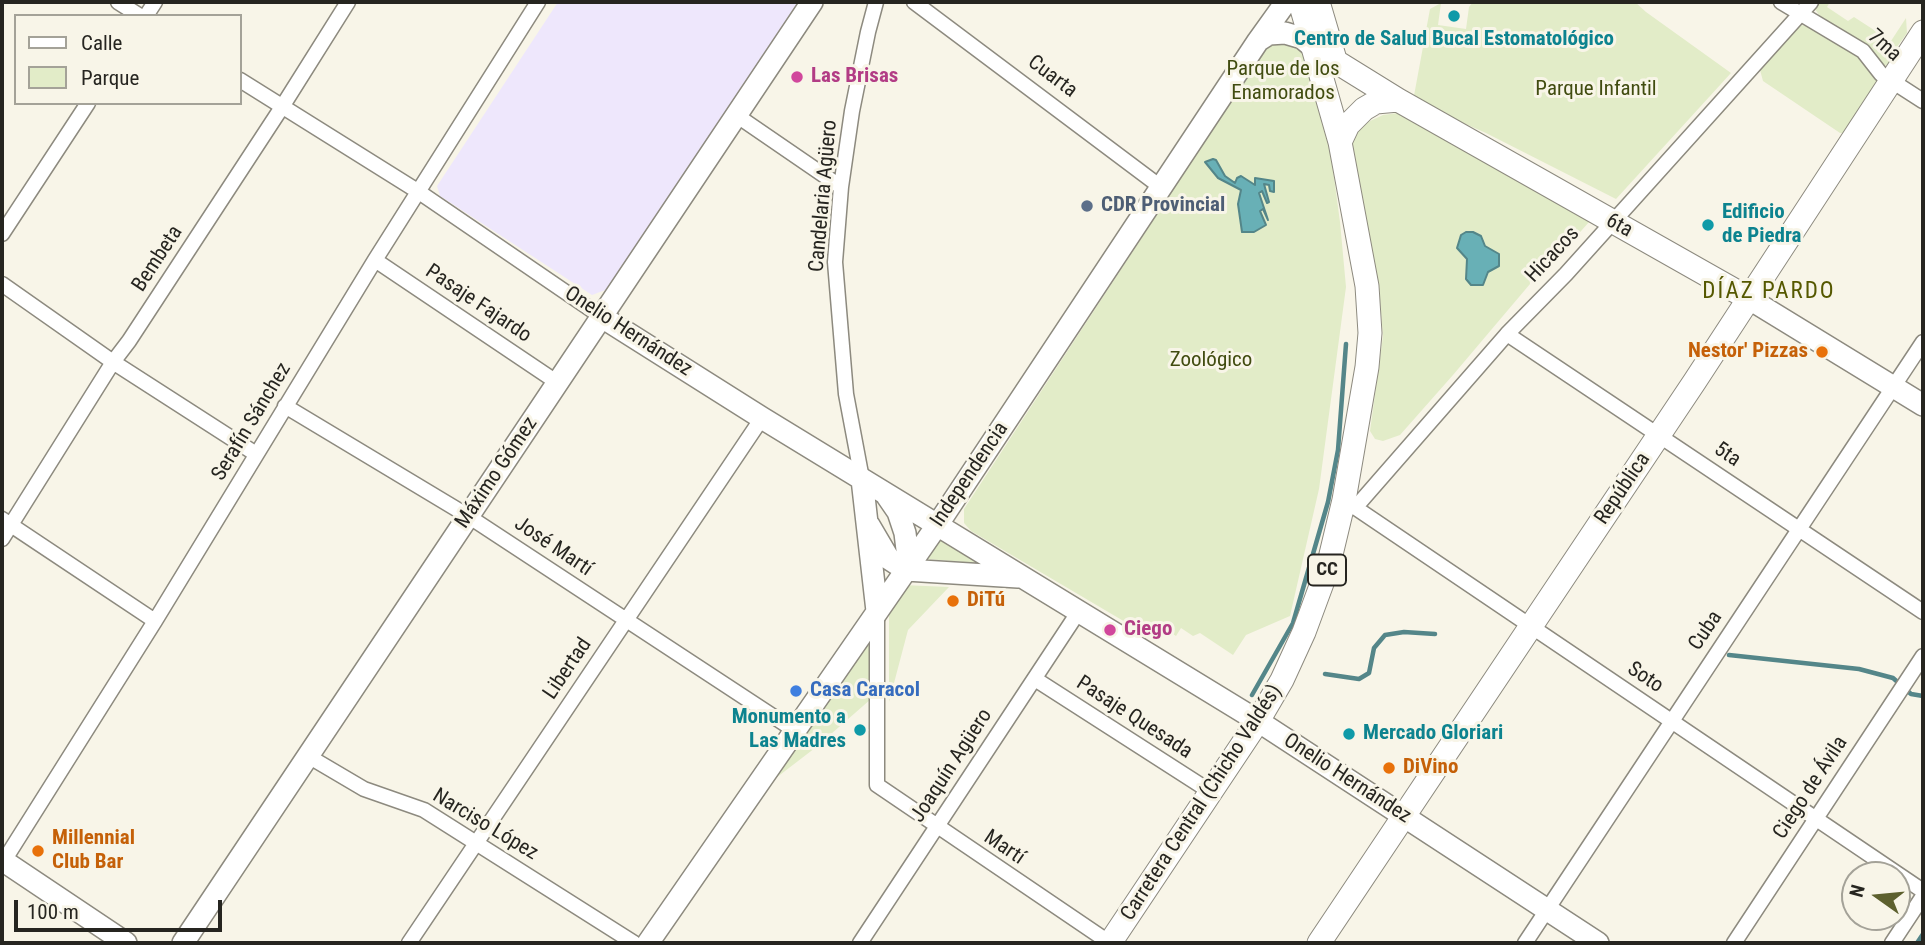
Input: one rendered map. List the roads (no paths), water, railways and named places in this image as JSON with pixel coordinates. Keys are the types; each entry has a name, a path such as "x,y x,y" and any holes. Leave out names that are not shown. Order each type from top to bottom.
{"main road":[{"name":"CC","path":"1300,2 1314,48"},
{"path":"1318,2 1336,63"},
{"name":"República","path":"1319,943 1659,435 1923,32"},
{"name":"6ta","path":"1314,48 1398,100 1748,298"},
{"name":"Carretera Central (Chicho Valdés)","path":"1110,943 1258,721 1282,680 1304,632 1349,504 1370,333 1367,286 1340,142 1314,48"},
{"path":"1340,142 1348,125 1364,109 1376,102 1398,100"}],"street":[{"path":"118,2 137,14"},
{"name":"Bembeta","path":"2,539 6,522 129,341 348,2"},
{"name":"Serafín Sánchez","path":"2,862 155,621 375,260 538,2"},
{"name":"Máximo Gómez","path":"183,943 812,2"},
{"name":"Candelaria Agüero","path":"862,479 846,394 835,262 841,187 855,97 876,2"},
{"name":"Cuarta","path":"914,2 1162,188"},
{"name":"Independencia","path":"648,943 938,524 1286,2"},
{"name":"7ma","path":"1780,2 1866,53 1881,74 1923,101"},
{"name":"Hicacos","path":"1349,504 1566,274 1811,2"},
{"path":"1258,41 1269,34 1285,33 1302,38 1314,48"},
{"name":"Onelio Hernández","path":"242,81 419,192 602,317 1020,577 1258,721 1598,943"},
{"path":"2,234 87,105"},
{"path":"736,115 841,187"},
{"name":"Pasaje Fajardo","path":"375,260 558,383"},
{"path":"2,284 113,362 257,454"},
{"name":"6ta","path":"1748,298 1923,405"},
{"name":"5ta","path":"1507,334 1923,612"},
{"name":"Cuba","path":"1525,943 1923,342"},
{"name":"José Martí","path":"285,406 468,516 794,730"},
{"name":"Libertad","path":"409,943 762,418"},
{"path":"862,479 877,611"},
{"path":"885,492 898,512 905,533 908,568"},
{"name":"Soto","path":"1349,504 1923,893"},
{"path":"6,522 155,621"},
{"path":"869,525 889,559 908,568"},
{"name":"Onelio Hernández","path":"908,568 1020,577"},
{"name":"Martí","path":"877,611 877,785 936,828 1110,943"},
{"name":"Joaquín Agüero","path":"860,943 1079,611"},
{"name":"Ciego de Ávila","path":"1734,943 1923,656"},
{"name":"Pasaje Quesada","path":"1035,679 1211,792"},
{"name":"Narciso López","path":"308,756 364,789 424,810 634,943"},
{"path":"2,862 126,943"},
{"path":"1892,943 1923,893"}],"water":[{"path":"1213,159 1225,176 1235,183 1241,176 1255,185 1255,178 1274,181 1274,192 1270,191 1269,185 1264,184 1269,202 1267,203 1262,191 1259,193 1268,220 1263,209 1260,211 1266,225 1254,232 1242,232 1238,204 1241,190 1218,178 1205,162"},
{"path":"1466,232 1481,236 1485,246 1499,254 1499,266 1488,272 1483,285 1471,285 1466,279 1467,259 1457,248 1461,235"}],"waterway":[{"path":"1252,695 1293,623 1328,502 1338,450 1346,344"},
{"path":"1325,674 1359,679 1369,673 1374,648 1385,635 1404,632 1435,634"},
{"path":"1729,655 1859,669 1893,678 1911,694 1923,696"},
{"path":"1917,943 1923,934"}],"place":[{"name":"Centro de Salud Bucal Estomatológico","path":"1454,16"},
{"name":"Las Brisas","path":"797,77"},
{"name":"CDR Provincial","path":"1087,206"},
{"name":"Edificio de Piedra","path":"1708,225"},
{"name":"Nestor' Pizzas","path":"1822,352"},
{"name":"DiTú","path":"953,601"},
{"name":"Ciego","path":"1110,630"},
{"name":"Casa Caracol","path":"796,691"},
{"name":"Monumento a Las Madres","path":"860,730"},
{"name":"Mercado Gloriari","path":"1349,734"},
{"name":"DiVino","path":"1389,768"},
{"name":"Millennial Club Bar","path":"38,851"}],"district":[{"name":"DÍAZ PARDO","path":"1769,292"}],"park label":[{"name":"Parque de los Enamorados","path":"1283,82"},
{"name":"Parque Infantil","path":"1596,90"},
{"name":"Zoológico","path":"1211,361"}]}
